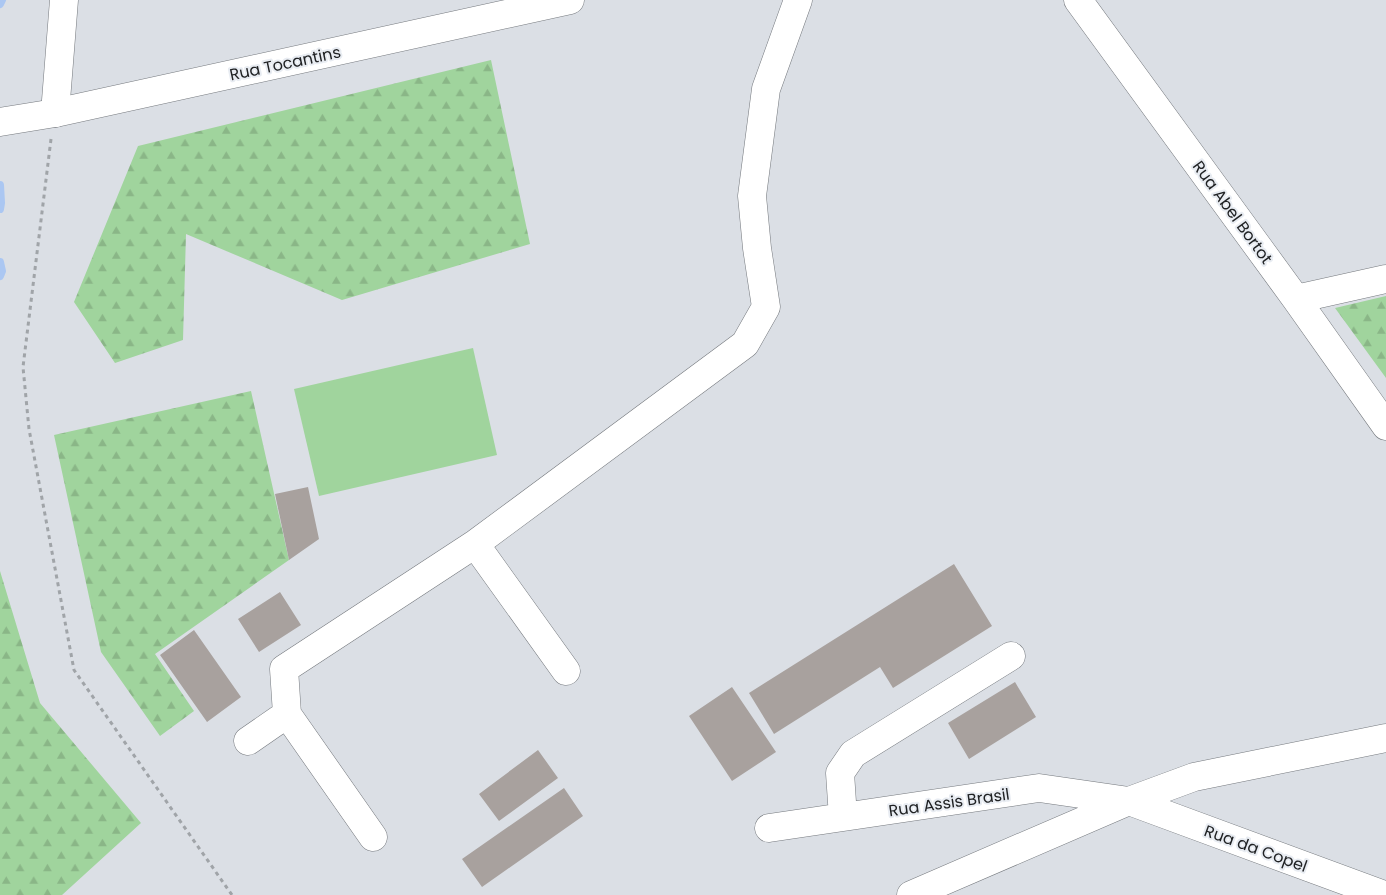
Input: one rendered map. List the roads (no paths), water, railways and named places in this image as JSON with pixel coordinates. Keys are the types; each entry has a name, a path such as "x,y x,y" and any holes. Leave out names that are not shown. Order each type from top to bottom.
{"street":[{"name":"Rua Tocantins","path":"0,122 55,113 570,0"},
{"path":"373,838 287,714 284,669 474,544 745,344 766,307 760,272 752,196 766,89 798,0"},
{"name":"Rua Abel Bortot","path":"1078,0 1386,426"},
{"path":"55,113 58,6"},
{"path":"1296,299 1386,278"},
{"path":"474,544 566,671"},
{"path":"843,817 840,773 853,754 1011,656"},
{"path":"248,741 287,714"},
{"name":"Rua Assis Brasil","path":"911,895 1129,801 1194,777 1386,738"},
{"name":"Rua Assis Brasil","path":"769,828 1039,788 1129,801"},
{"name":"Rua da Copel","path":"1129,801 1384,895"}],"waterway":[{"path":"0,4 2,0"},
{"path":"0,185 0,209"},
{"path":"0,262 2,271 0,276"}]}
